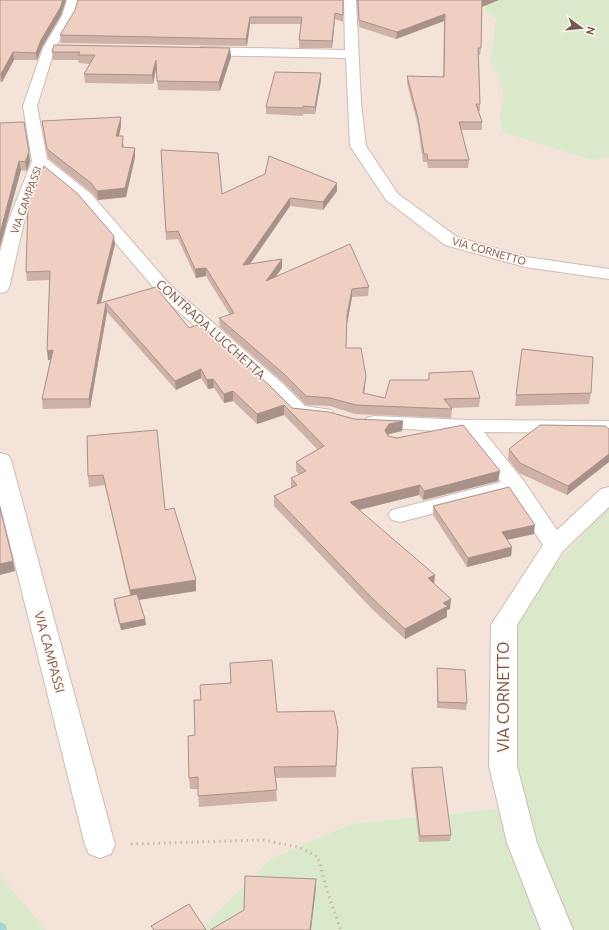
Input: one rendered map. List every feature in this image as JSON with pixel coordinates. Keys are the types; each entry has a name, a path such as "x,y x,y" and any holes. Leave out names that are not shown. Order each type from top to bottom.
{"street":[{"name":"VIA CAMPASSI","path":"0,288 16,222 40,161 30,106 49,48 68,16 73,0"},
{"name":"VIA CORNETTO","path":"350,0 351,54 358,146 392,197 450,241 525,262 609,274"},
{"path":"49,48 65,48"},
{"path":"192,51 351,54"},
{"name":"CONTRADA LUCCHETTA","path":"40,161 85,197 165,290 276,388 299,412 330,414 348,419 468,426"},
{"path":"468,426 515,485 555,545"},
{"path":"397,440 468,426 609,427"},
{"name":"VIA CAMPASSI","path":"0,460 100,845"},
{"path":"400,515 515,485"},
{"name":"VIA CORNETTO","path":"557,930 522,843 502,766 504,625 555,545 609,494"}],"path":[{"path":"100,845 263,840 298,847 318,857 327,891 341,930"}],"shaded area":[{"path":"0,0 485,0 485,10 496,20 490,61 499,78 504,97 500,113 592,160 609,157 609,508 601,514 519,606 506,808 350,824 272,858 204,930 46,930 0,875"}],"green space":[{"path":"485,0 609,0 609,157 592,160 502,132 500,113 504,97 499,78 490,61 496,20 485,10"},
{"path":"609,508 609,930 204,930 215,915 272,858 350,824 506,808 519,606 601,514"},
{"path":"0,875 46,930 0,930"}],"building":[{"path":"0,0 63,0 60,8 41,40 36,53 13,52 1,74 0,74"},
{"path":"78,0 343,0 343,15 335,13 332,41 299,40 302,17 250,17 246,39 60,35 75,10"},
{"path":"358,0 482,0 481,48 478,48 480,104 476,104 482,122 459,122 469,160 428,160 427,154 424,154 418,118 407,76 444,77 445,14 397,32 359,20"},
{"path":"54,45 230,48 219,82 157,81 156,60 152,75 84,74 95,55 78,55 80,52 52,52"},
{"path":"275,72 321,73 315,107 266,107"},
{"path":"121,117 116,136 123,136 122,147 135,148 125,188 97,191 91,183 47,149 42,121"},
{"path":"24,122 29,152 25,162 19,161 0,233 0,123"},
{"path":"161,150 218,153 222,194 265,174 269,156 337,183 323,202 290,198 243,265 282,259 266,281 350,244 369,287 352,289 347,315 346,348 361,348 366,376 363,393 385,398 390,380 429,380 429,373 472,371 480,398 444,399 452,409 356,405 330,398 306,396 284,374 219,318 234,313 206,268 195,269 178,231 166,232"},
{"path":"44,166 77,193 114,236 97,304 156,287 189,328 200,324 268,384 292,408 329,412 354,419 403,421 389,424 385,430 388,436 397,438 463,425 500,471 424,491 420,485 350,502 435,575 428,578 451,599 443,603 448,606 405,629 374,600 274,496 297,485 291,478 306,471 296,462 324,446 284,405 257,414 233,391 224,394 213,379 207,380 201,369 175,381 106,303 89,399 42,399 53,350 47,351 50,271 26,272 28,205"},
{"path":"522,349 593,357 591,393 516,395"},
{"path":"540,425 605,426 609,429 609,454 568,486 520,463 509,449"},
{"path":"157,430 165,510 174,508 196,580 130,590 103,475 88,476 87,436"},
{"path":"509,487 535,525 502,532 512,547 468,558 433,506"},
{"path":"0,508 13,561 0,564"},
{"path":"137,594 145,619 120,624 114,599"},
{"path":"272,660 277,712 334,711 338,730 336,766 274,767 277,790 198,796 198,777 189,778 188,736 195,735 194,700 201,700 200,685 231,683 230,663"},
{"path":"437,668 465,670 467,703 438,702"},
{"path":"442,767 451,835 420,836 412,768"},
{"path":"245,876 316,879 310,930 210,930 244,910"},
{"path":"189,904 206,930 154,930 151,926"}]}
